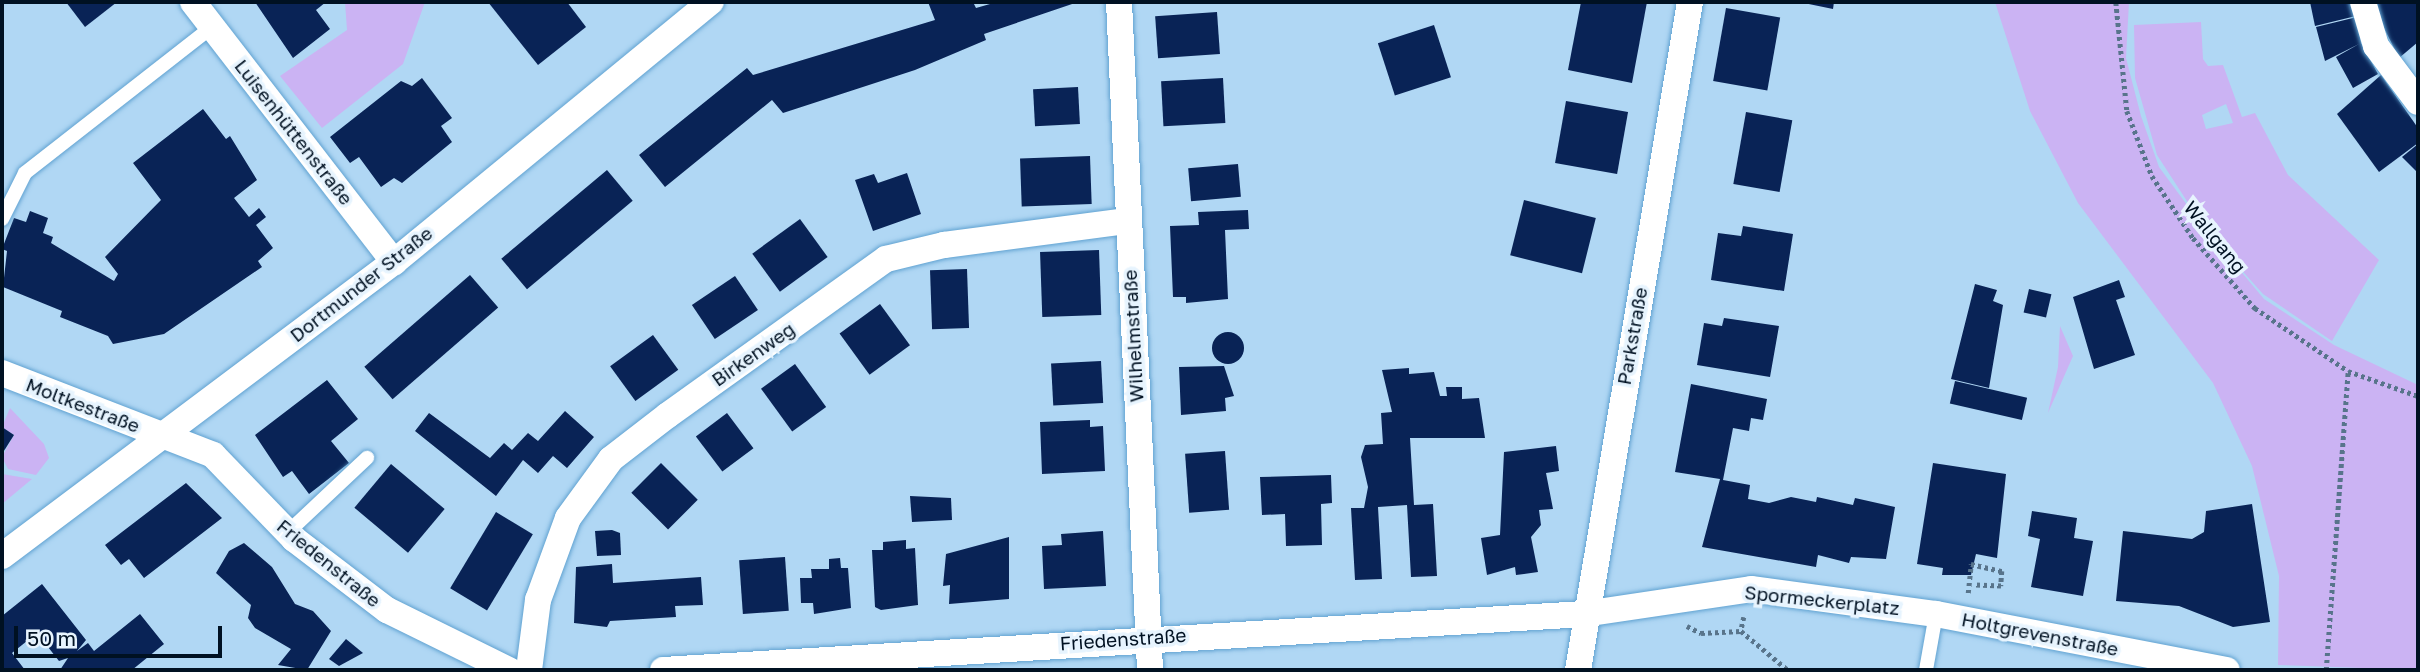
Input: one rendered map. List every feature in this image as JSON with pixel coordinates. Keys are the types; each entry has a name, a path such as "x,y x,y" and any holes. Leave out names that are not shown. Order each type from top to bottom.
{"street":[{"name":"Luisenhüttenstraße","path":"193,2 394,262"},
{"name":"Dortmunder Straße","path":"2,556 394,262 711,2"},
{"name":"Wilhelmstraße","path":"1119,2 1127,221 1150,670"},
{"name":"Parkstraße","path":"1578,670 1584,614 1689,2"},
{"path":"2363,2 2376,46 2418,102"},
{"name":"Birkenweg","path":"529,670 538,600 568,518 611,459 667,415 887,260 944,244 1127,221"},
{"name":"Moltkestraße","path":"2,373 114,421 164,434"},
{"name":"Friedenstraße","path":"164,434 213,455 287,533 387,610 509,670"},
{"name":"Spormeckerplatz","path":"1584,614 1751,590 1936,614"},
{"name":"Friedenstraße","path":"663,670 1148,637 1584,614"},
{"name":"Holtgrevenstraße","path":"1936,614 2227,670"}],"lane":[{"path":"2,219 25,173 212,27"},
{"path":"287,533 367,458"},
{"path":"1926,670 1936,614"}],"path":[{"name":"Wallgang","path":"2116,2 2127,110 2152,176 2193,238 2255,307 2348,372 2418,396"},
{"path":"2326,670 2348,372"},
{"path":"1967,598 1971,564 2002,571 2001,586 1975,585"},
{"path":"1751,590 1741,631 1788,670"}],"shaded area":[{"path":"345,2 425,2 403,64 322,128 280,76 347,30"},
{"path":"1995,2 2129,2 2126,58 2141,116 2159,167 2207,232 2157,155 2135,78 2134,25 2201,22 2203,59 2208,66 2223,65 2242,117 2255,113 2288,175 2379,260 2332,341 2263,294 2212,237 2264,299 2334,345 2418,385 2418,670 2278,665 2279,576 2252,466 2213,383 2078,203 2030,111","holes":["2226,104 2233,123 2206,129 2202,115"]},
{"path":"2060,326 2073,356 2048,413 2058,367"},
{"path":"10,408 44,444 49,458 36,475 8,469 2,457 14,435 2,427"},
{"path":"2,474 32,479 2,504"}],"building":[{"path":"66,2 117,2 85,27"},
{"path":"255,2 326,2 316,10 330,29 293,58"},
{"path":"488,2 567,2 586,27 538,65"},
{"path":"928,2 973,2 976,8 997,2 1078,2 984,34 986,40 915,70 783,113 772,100 665,187 639,155 747,68 753,75 935,20"},
{"path":"1581,2 1647,2 1632,83 1568,70"},
{"path":"1799,2 1834,2 1833,9"},
{"path":"2310,2 2353,2 2356,16 2315,26"},
{"path":"2371,2 2418,2 2418,42 2399,58"},
{"path":"1726,8 1780,18 1767,90 1713,81"},
{"path":"1217,12 1220,54 1158,58 1155,16"},
{"path":"2357,17 2361,43 2378,74 2353,88 2336,57 2359,44 2325,61 2316,27"},
{"path":"1434,25 1451,77 1395,96 1378,43"},
{"path":"2381,75 2418,128 2418,143 2379,172 2337,114"},
{"path":"422,78 452,118 441,126 452,142 402,183 394,178 381,187 359,157 350,163 330,137 401,81 412,86"},
{"path":"1223,78 1225,123 1163,126 1161,81"},
{"path":"1078,87 1080,124 1035,126 1033,89"},
{"path":"1566,101 1628,112 1617,174 1555,163"},
{"path":"203,109 226,139 230,136 257,180 234,198 249,217 259,208 266,217 256,225 273,248 258,261 262,267 164,334 113,344 108,336 60,317 62,311 3,287 7,251 2,249 14,218 26,222 30,211 48,218 43,233 53,237 51,243 114,281 118,274 105,257 161,200 133,163"},
{"path":"1746,112 1792,120 1780,192 1733,184"},
{"path":"2418,144 2418,173 2402,157"},
{"path":"1090,156 1092,204 1022,206 1020,158"},
{"path":"1238,164 1241,197 1191,201 1188,168"},
{"path":"607,170 633,201 527,289 501,259"},
{"path":"907,173 921,214 873,231 855,180 874,174 878,183"},
{"path":"1524,200 1596,218 1582,273 1510,255"},
{"path":"1248,210 1249,229 1225,230 1228,299 1186,303 1186,297 1173,297 1170,226 1199,225 1198,212"},
{"path":"800,219 828,257 780,292 752,254"},
{"path":"1743,226 1793,234 1784,291 1711,280 1718,233 1741,236"},
{"path":"1099,250 1101,315 1042,317 1040,252"},
{"path":"967,269 969,328 932,329 930,270"},
{"path":"470,275 498,307 393,399 364,367"},
{"path":"735,276 758,310 715,339 692,305"},
{"path":"2119,280 2125,297 2116,300 2135,355 2094,369 2073,297"},
{"path":"1975,284 1997,290 1993,301 2003,305 1989,388 1951,379"},
{"path":"2029,289 2051,294 2046,318 2024,312"},
{"path":"880,304 910,345 870,375 840,333"},
{"path":"1724,318 1779,326 1770,377 1697,365 1704,323 1722,326"},
{"path":"1228,332 1239,337 1244,348 1239,359 1228,364 1217,359 1212,348 1217,337"},
{"path":"653,335 678,370 635,401 610,366"},
{"path":"1101,361 1103,403 1053,406 1051,364"},
{"path":"795,364 826,407 792,432 761,389"},
{"path":"1224,366 1234,396 1225,398 1226,411 1181,415 1179,367"},
{"path":"1409,368 1409,374 1434,372 1440,396 1447,396 1446,387 1462,387 1462,399 1479,398 1485,438 1410,438 1414,505 1433,504 1437,576 1411,577 1407,505 1378,507 1382,579 1355,580 1351,508 1364,508 1368,487 1361,457 1365,445 1383,444 1381,413 1392,412 1382,370"},
{"path":"327,380 358,419 331,441 349,463 309,494 292,471 283,477 255,435"},
{"path":"1955,381 2027,398 2022,420 1950,403"},
{"path":"1691,384 1767,399 1763,420 1751,418 1749,431 1733,428 1723,480 1750,485 1748,499 1769,503 1791,497 1816,502 1817,497 1853,505 1855,498 1895,507 1886,559 1851,557 1849,563 1818,555 1816,567 1702,547 1720,479 1675,472"},
{"path":"565,411 594,437 567,468 553,456 538,473 523,460 496,496 415,431 429,413 490,458 504,443 512,450 528,433 538,441"},
{"path":"727,413 753,448 722,472 696,436"},
{"path":"1090,420 1090,427 1103,426 1105,471 1042,474 1040,422"},
{"path":"2,427 14,435 2,454"},
{"path":"1556,446 1559,471 1546,473 1553,509 1539,510 1541,525 1531,537 1538,572 1516,575 1515,567 1487,575 1481,538 1500,535 1504,452"},
{"path":"1225,451 1229,510 1189,513 1185,454"},
{"path":"661,463 698,500 668,529 631,493"},
{"path":"1933,463 2006,474 1997,558 1976,554 1971,575 1942,575 1943,568 1917,564"},
{"path":"391,464 445,509 408,553 354,508"},
{"path":"1331,475 1332,503 1321,504 1322,545 1286,546 1285,514 1262,515 1260,477"},
{"path":"186,483 222,518 144,578 129,559 121,565 105,545"},
{"path":"910,496 951,498 952,520 912,522"},
{"path":"2252,504 2270,622 2233,627 2179,606 2116,601 2123,531 2192,539 2204,532 2206,511"},
{"path":"2032,511 2077,518 2074,538 2093,541 2083,596 2031,587 2040,539 2028,536"},
{"path":"496,512 533,534 487,610 450,588"},
{"path":"612,530 620,533 621,555 597,556 595,531"},
{"path":"1103,531 1106,586 1044,589 1042,546 1062,545 1061,534"},
{"path":"1009,537 1009,599 949,604 950,585 943,586 946,554"},
{"path":"906,540 906,549 915,548 918,605 881,610 875,607 872,550 883,550 883,542"},
{"path":"244,543 272,567 295,604 313,611 331,631 307,670 278,665 291,649 255,628 248,618 251,605 216,573 229,551"},
{"path":"785,557 789,611 743,614 739,560"},
{"path":"840,558 841,568 848,568 851,608 814,614 813,603 801,603 800,578 812,578 811,569 829,569 829,559"},
{"path":"612,564 613,583 701,577 703,605 675,606 676,617 610,621 607,627 574,623 576,567"},
{"path":"42,584 86,640 77,651 88,643 94,651 140,614 164,644 132,670 60,670 68,658 59,661 37,633 12,653 25,670 2,670 2,616"},
{"path":"346,639 363,653 339,666 329,659"}]}
